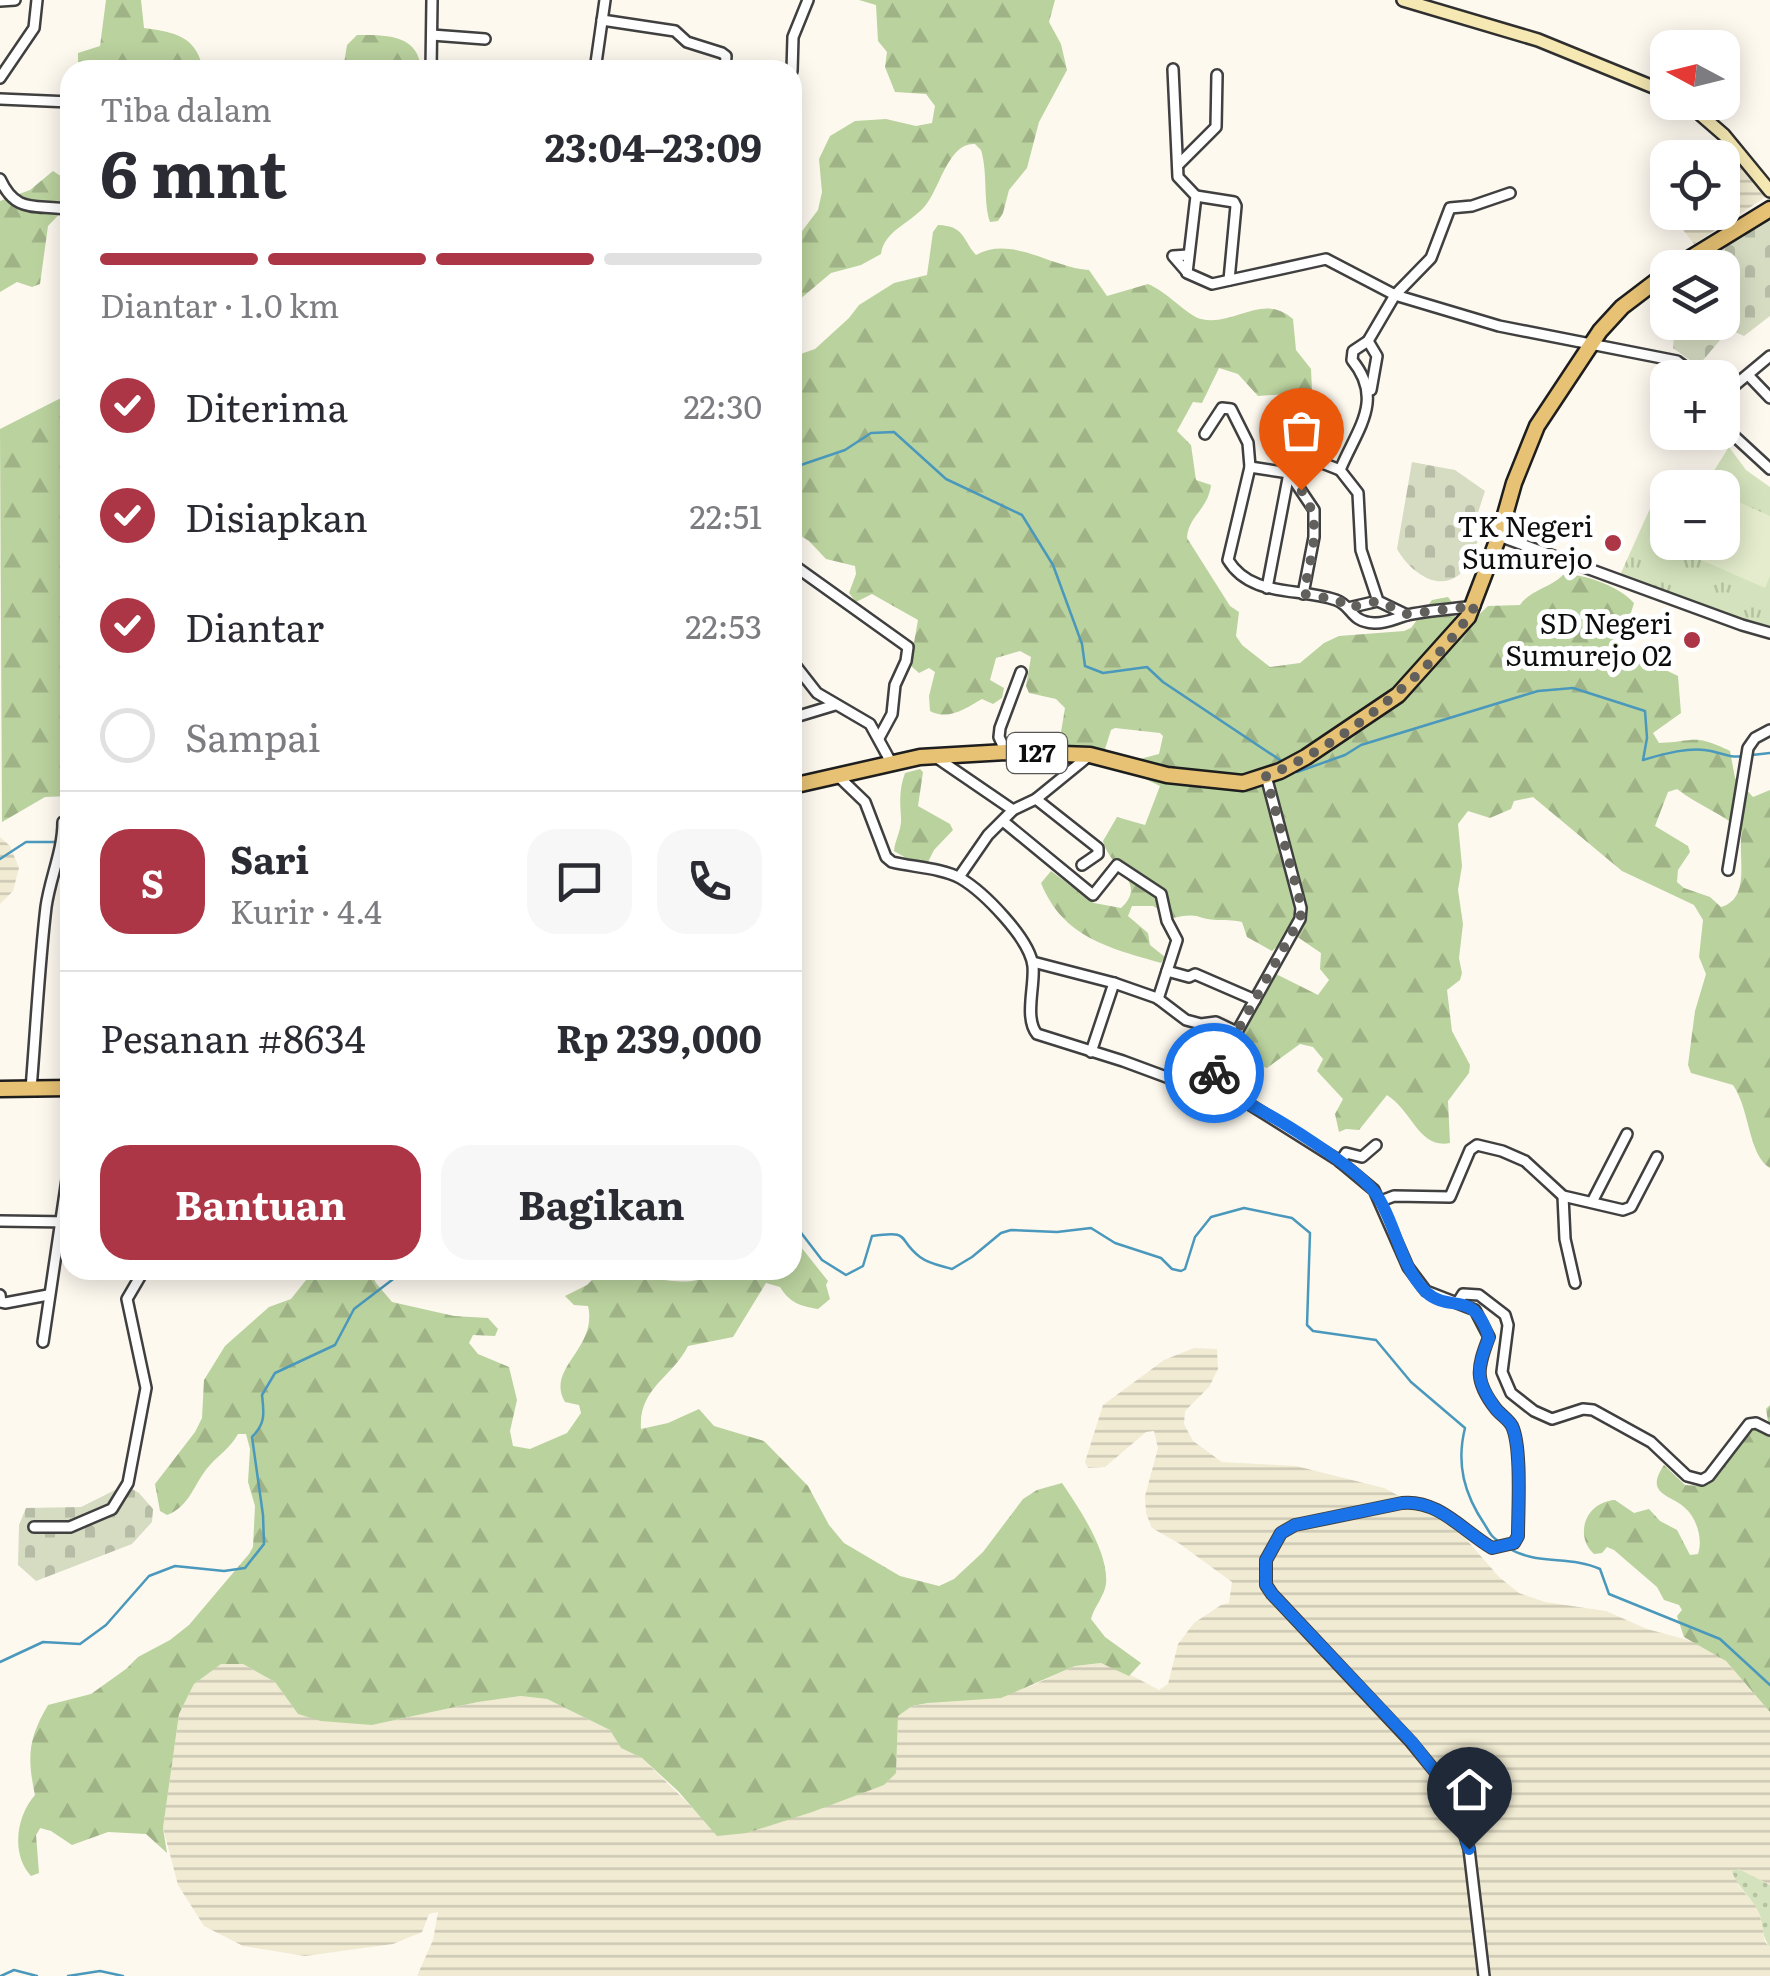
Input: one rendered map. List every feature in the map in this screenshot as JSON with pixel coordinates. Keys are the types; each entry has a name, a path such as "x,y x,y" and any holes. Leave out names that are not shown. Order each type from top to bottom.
{"main road":[{"path":"1404,0 1538,40 1650,86"},
{"path":"1707,120 1724,134 1770,191"},
{"path":"1703,250 1770,208"},
{"name":"127","path":"802,784 934,756 1006,752 1090,755 1203,781 1243,784 1306,757 1398,695 1475,606 1514,483 1537,426 1588,346 1622,307 1650,286"},
{"path":"0,1088 60,1088"}],"street":[{"path":"0,1 15,0"},
{"path":"0,78 34,28 37,0"},
{"path":"431,60 432,0"},
{"path":"596,60 605,0"},
{"path":"793,60 794,37 808,0"},
{"path":"602,20 675,31 688,42 722,53 726,60"},
{"path":"432,35 485,39"},
{"path":"1173,70 1180,181 1196,196 1234,202 1236,206 1229,280"},
{"path":"1179,164 1216,127 1216,75"},
{"path":"0,99 60,102"},
{"path":"0,179 19,204 60,209"},
{"path":"1370,398 1366,379 1352,360 1356,348 1368,341 1395,295 1432,258 1450,208 1472,206 1510,193"},
{"path":"1196,196 1186,270 1208,284 1326,259 1395,295 1499,326 1670,360"},
{"path":"1340,470 1370,398 1377,356 1368,341"},
{"path":"1740,381 1770,356"},
{"path":"1748,375 1770,398"},
{"path":"1204,434 1222,408 1231,410 1248,443 1250,467 1228,560 1241,576 1267,588 1338,600 1352,616 1368,623 1381,624 1407,614 1475,606"},
{"path":"1282,429 1292,436 1297,452 1340,470 1358,493 1361,550 1378,601"},
{"path":"1740,441 1770,469"},
{"path":"1250,467 1289,473 1314,510 1314,537 1304,594"},
{"path":"1267,588 1289,473"},
{"path":"1499,536 1770,633"},
{"path":"802,571 908,646 906,661 894,685 892,714 879,738"},
{"path":"1348,608 1378,601 1407,614"},
{"path":"1006,752 1001,745 1000,728 1021,672"},
{"path":"802,673 817,693 870,724 892,764"},
{"path":"802,715 835,705"},
{"path":"1728,870 1748,748 1770,730"},
{"path":"958,877 988,835 1013,810 1036,799 1090,755"},
{"path":"934,756 1013,810"},
{"path":"1204,1092 1301,914 1273,774"},
{"path":"838,776 865,802 886,858 958,877 1023,940 1033,962 1032,1028 1037,1034 1204,1092 1241,1099 1340,1162 1374,1190 1408,1267 1426,1291 1475,1310 1486,1327 1489,1338 1482,1350 1481,1386 1512,1427 1518,1536 1504,1547 1484,1543 1432,1506 1402,1503 1295,1525 1275,1539 1265,1572 1272,1594 1412,1742 1450,1791 1469,1849 1484,1976"},
{"path":"1036,799 1098,848 1093,860 1082,865"},
{"path":"1003,821 1094,895 1117,865 1161,894 1167,921 1177,940 1158,999"},
{"path":"31,1089 48,893 60,849"},
{"path":"1033,962 1114,983 1158,999 1186,1020 1216,1022 1237,1032"},
{"path":"1167,971 1195,974 1255,1000"},
{"path":"1091,1052 1114,983"},
{"path":"1592,1202 1627,1134"},
{"path":"1340,1162 1345,1154 1362,1157 1376,1145"},
{"path":"1381,1201 1394,1196 1450,1196 1470,1150 1476,1145 1525,1161 1563,1196 1623,1210 1631,1207 1657,1157"},
{"path":"1563,1196 1565,1238 1575,1283"},
{"path":"0,1221 60,1221"},
{"path":"43,1342 60,1243"},
{"path":"34,1527 70,1527 112,1509 128,1483 146,1388 128,1300 139,1280"},
{"path":"1458,1302 1463,1294 1478,1295 1504,1314 1508,1325 1502,1372 1511,1393 1534,1411 1557,1419 1583,1409 1593,1410 1651,1442 1687,1476 1702,1480 1708,1476 1750,1424 1756,1422 1770,1430"},
{"path":"0,1295 5,1304 48,1296"}],"shaded area":[{"path":"1740,159 1767,196 1740,214"},
{"path":"1683,230 1715,230 1694,244"},
{"path":"0,837 10,846 19,868 13,891 0,904"},
{"path":"1194,1348 1217,1349 1218,1369 1209,1387 1185,1411 1184,1424 1193,1441 1222,1462 1296,1466 1384,1488 1453,1524 1499,1577 1519,1593 1545,1602 1606,1611 1647,1629 1699,1643 1726,1661 1770,1712 1770,1885 1739,1869 1738,1885 1759,1910 1765,1942 1770,1947 1770,1976 417,1976 433,1940 438,1912 429,1914 422,1932 393,1944 305,1956 243,1946 204,1926 178,1885 163,1828 179,1714 194,1684 220,1664 243,1664 275,1682 298,1714 372,1725 478,1702 521,1696 547,1699 610,1730 621,1748 642,1758 712,1827 747,1833 884,1785 896,1772 898,1715 912,1706 1031,1686 1075,1666 1101,1663 1159,1690 1168,1684 1178,1644 1194,1623 1229,1603 1232,1582 1152,1528 1145,1496 1158,1448 1154,1431 1146,1432 1105,1467 1088,1468 1085,1462 1103,1405 1164,1360"}],"green space":[{"path":"106,0 141,0 144,28 182,38 200,60 78,60 78,53 100,46"},
{"path":"859,0 1055,0 1049,22 1061,44 1067,70 1039,122 1027,168 1009,190 998,221 990,222 988,214 981,150 975,144 966,145 947,165 928,202 888,238 881,254 861,265 831,273 802,297 802,231 818,210 822,192 819,159 830,136 855,121 886,119 916,126 932,123 935,106 926,94 895,92 885,67 887,52 878,41 876,5"},
{"path":"357,35 399,39 414,49 419,60 345,60 347,45"},
{"path":"53,171 60,176 60,213 48,226 40,284 32,287 17,282 0,292 0,201 30,190"},
{"path":"1770,213 1770,316 1744,336 1740,334 1740,250 1713,249"},
{"path":"938,225 962,234 976,255 990,250 1018,250 1089,270 1107,296 1148,284 1201,319 1225,319 1271,309 1293,319 1296,350 1311,369 1313,411 1323,428 1316,435 1304,429 1286,394 1258,396 1238,374 1219,368 1202,403 1193,402 1177,431 1191,445 1196,480 1211,485 1187,538 1230,606 1239,612 1236,636 1270,667 1300,663 1339,636 1404,631 1411,628 1432,600 1448,597 1454,605 1455,618 1468,625 1488,606 1520,605 1563,575 1601,582 1634,603 1620,648 1678,676 1681,713 1653,733 1659,743 1694,740 1718,745 1730,751 1735,778 1753,797 1770,790 1770,1168 1757,1153 1733,1085 1691,1073 1688,1065 1695,1011 1706,974 1699,957 1703,920 1694,905 1622,871 1533,797 1514,801 1511,809 1490,818 1468,811 1458,824 1462,973 1460,980 1447,990 1452,1031 1470,1065 1469,1073 1448,1101 1450,1143 1439,1143 1423,1135 1387,1095 1359,1130 1339,1132 1335,1114 1343,1099 1317,1071 1323,1059 1313,1047 1300,1044 1267,1068 1233,1056 1274,973 1318,995 1329,980 1320,969 1321,953 1296,936 1288,937 1272,951 1247,937 1242,922 1193,916 1174,918 1153,906 1132,906 1128,916 1148,933 1150,945 1165,957 1161,963 1106,946 1062,917 1041,883 1051,871 1094,903 1121,908 1129,899 1129,883 1103,841 1117,817 1145,825 1160,786 1120,767 1122,755 1140,759 1159,754 1163,736 1115,728 1105,749 1075,749 1059,744 1065,708 1056,699 1029,693 1026,686 1031,657 1020,651 996,658 990,680 1004,688 1002,698 993,704 982,699 951,714 930,711 935,672 929,668 919,673 910,665 918,620 872,594 856,602 849,593 855,566 826,559 802,537 802,354 815,349 859,305 894,283 927,275 933,232","holes":["1677,789 1742,831 1741,875 1737,895 1721,907 1710,897 1677,882 1678,870 1690,852 1688,846 1655,826 1668,792"]},
{"path":"1674,340 1720,340 1703,360 1690,360 1673,348"},
{"path":"59,399 60,796 45,797 2,822 0,429"},
{"path":"1727,450 1770,487 1770,629 1620,575 1650,509 1650,560 1740,560 1740,470 1714,470"},
{"path":"1412,462 1455,470 1485,491 1472,531 1479,538 1466,567 1450,580 1424,576 1397,549"},
{"path":"1740,503 1770,516 1770,576 1765,588 1701,560 1740,560"},
{"path":"920,769 923,772 918,806 950,824 953,830 927,864 918,865 894,851 905,773"},
{"path":"802,1248 828,1281 830,1299 818,1309 806,1307 780,1287 766,1283 733,1337 688,1346 645,1403 641,1429 668,1423 699,1409 714,1426 764,1441 808,1486 829,1525 844,1543 900,1576 939,1586 954,1579 983,1552 1023,1499 1037,1490 1062,1483 1092,1531 1106,1571 1105,1589 1091,1619 1105,1637 1141,1663 1129,1676 1101,1663 1075,1666 1001,1698 912,1706 898,1716 896,1773 884,1785 747,1833 717,1836 678,1791 642,1758 621,1748 610,1730 547,1699 521,1696 478,1702 372,1725 321,1721 298,1714 275,1682 243,1664 221,1664 194,1684 179,1714 163,1828 167,1853 146,1834 108,1832 72,1845 40,1828 36,1835 39,1873 31,1876 21,1857 18,1836 35,1795 31,1748 48,1705 91,1694 138,1657 170,1640 189,1625 253,1547 255,1506 248,1482 250,1449 246,1434 238,1434 175,1511 167,1515 160,1511 155,1484 195,1432 202,1418 204,1380 225,1346 269,1307 291,1299 306,1280 375,1280 392,1302 454,1316 488,1318 498,1329 495,1336 473,1335 469,1343 478,1354 509,1367 517,1400 510,1431 513,1446 530,1449 567,1433 581,1413 579,1405 565,1402 561,1390 566,1368 586,1334 588,1306 574,1305 565,1296 592,1280 802,1280"},
{"path":"1770,1405 1770,1712 1726,1661 1684,1637 1677,1616 1682,1610 1679,1605 1664,1600 1657,1587 1614,1550 1607,1547 1594,1554 1584,1530 1596,1507 1615,1500 1634,1513 1649,1509 1677,1530 1690,1555 1698,1554 1696,1523 1685,1508 1661,1492 1659,1475 1664,1465 1685,1485 1701,1486 1708,1482 1751,1431 1768,1421 1766,1409"},
{"path":"125,1485 139,1493 153,1509 152,1522 132,1544 36,1581 18,1565 19,1525 26,1508 81,1507"},
{"path":"1739,1869 1770,1885 1770,1947 1757,1909 1732,1871"}],"waterway":[{"path":"802,465 845,450 871,433 894,432 946,479 1022,515 1053,565 1082,644 1085,666 1103,673 1147,667 1163,682 1283,762"},
{"path":"1294,770 1345,755 1361,745 1538,691 1573,688 1645,711 1647,738 1643,760 1695,749 1744,756"},
{"path":"1752,755 1770,753"},
{"path":"0,859 26,842 59,842"},
{"path":"802,1234 822,1260 846,1275 863,1266 872,1236 899,1235 924,1259 952,1269 1001,1233 1011,1230 1057,1232 1091,1228 1115,1243 1161,1258 1172,1269 1181,1271 1195,1237 1211,1217 1244,1208 1292,1218 1310,1233 1307,1325 1313,1331 1376,1340 1411,1382 1465,1428 1461,1454 1467,1490 1490,1533 1500,1542"},
{"path":"0,1662 43,1642 80,1644 106,1625 149,1576 175,1566 224,1571 245,1568 264,1544 252,1437 263,1418 262,1395 275,1373 335,1345 354,1309 392,1280"},
{"path":"1507,1547 1529,1556 1600,1569 1609,1594 1720,1639 1770,1685"},
{"path":"1,1976 14,1970 37,1976"},
{"path":"68,1976 100,1971 123,1976"}],"way so far":[{"path":"1214,1073 1300,919 1302,908 1266,776 1306,757 1398,695 1475,606 1407,614 1378,601 1348,608 1338,600 1304,594 1314,537 1314,510 1301,490"}],"place":[{"name":"TK Negeri Sumurejo","path":"1613,543"},
{"name":"SD Negeri Sumurejo 02","path":"1692,640"}],"route":[{"path":"1214,1073 1204,1092 1241,1099 1338,1160 1374,1190 1408,1267 1426,1291 1475,1310 1486,1327 1489,1338 1482,1350 1481,1386 1512,1427 1515,1445 1518,1536 1514,1543 1492,1548 1432,1506 1402,1503 1295,1525 1275,1539 1265,1572 1272,1594 1412,1742 1450,1791 1469,1849"}]}
